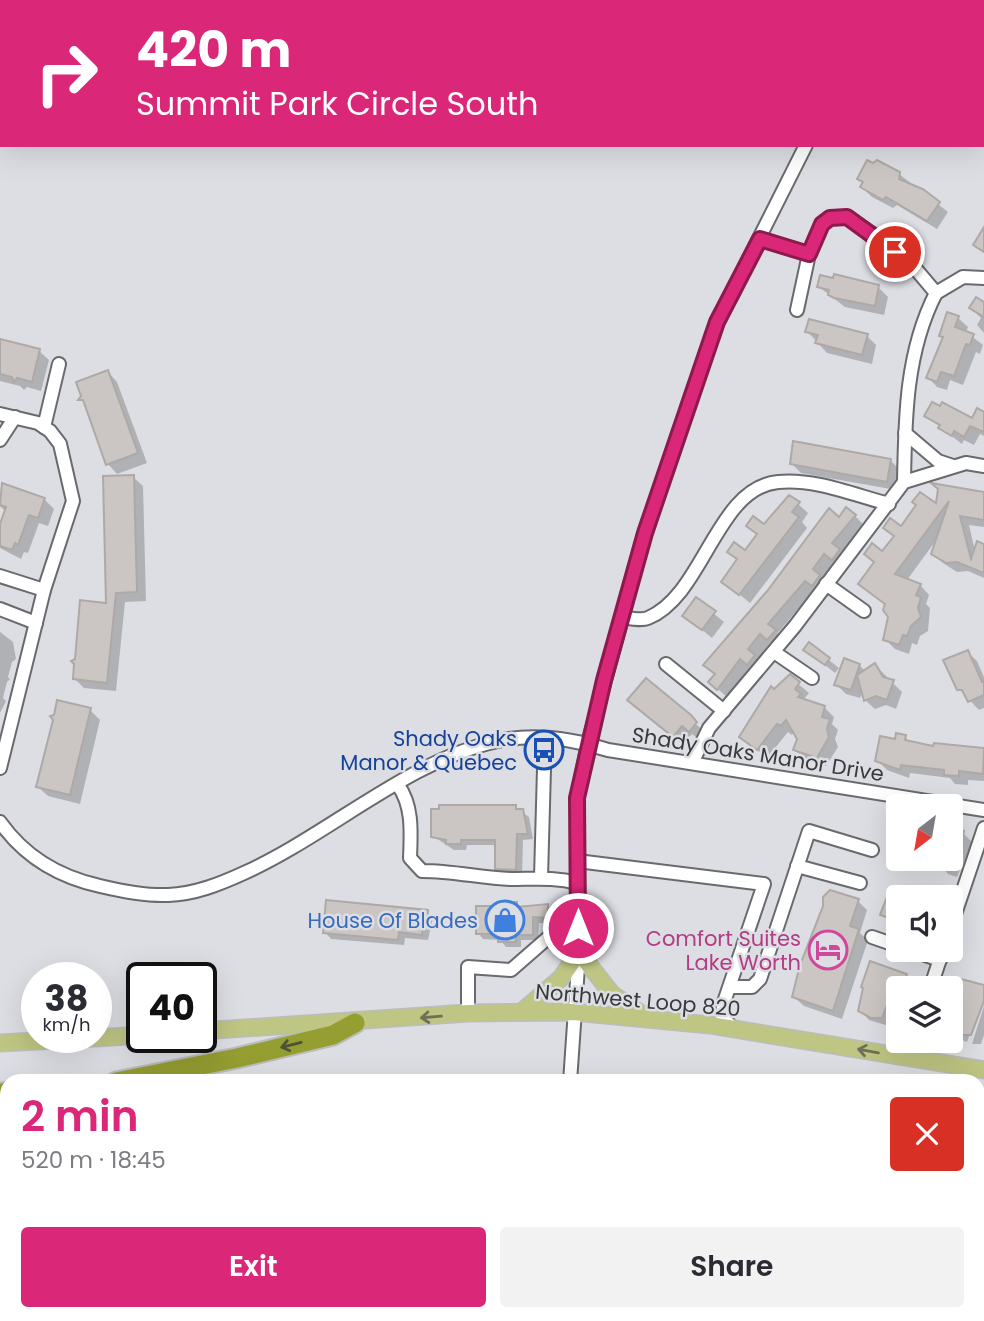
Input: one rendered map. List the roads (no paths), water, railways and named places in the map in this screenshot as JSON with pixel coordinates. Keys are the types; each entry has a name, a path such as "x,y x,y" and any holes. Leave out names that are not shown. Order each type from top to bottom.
{"highway":[{"path":"156,1074 333,1035 355,1023"}],"main road":[{"path":"523,1010 561,978 579,952 612,994 647,1017"},
{"name":"Northwest Loop 820","path":"217,1030 523,1010 575,1012 647,1017 732,1028 984,1070"},
{"path":"0,1043 21,1042"}],"street":[{"path":"571,1074 579,952 577,798 588,743 645,533 717,322 805,147"},
{"path":"797,310 809,254 822,224 830,218 847,217 914,267 936,293"},
{"path":"760,239 809,254"},
{"path":"692,763 709,728 774,652 904,482 905,433 912,367 921,325 936,293 963,277 984,278"},
{"path":"44,427 59,364"},
{"path":"0,414 44,427 60,444 73,501 44,590 0,768"},
{"path":"0,440 15,417"},
{"path":"905,433 938,461 955,466"},
{"path":"904,482 966,463 984,466"},
{"path":"621,617 646,619 668,605 746,493 776,482 802,482 889,504"},
{"path":"0,576 44,590"},
{"path":"826,584 864,611"},
{"path":"0,609 36,623"},
{"path":"774,652 812,678"},
{"path":"666,664 724,711"},
{"name":"Shady Oaks Manor Drive","path":"0,822 30,853 59,874 120,890 167,896 197,892 278,858 398,785 468,750 498,740 574,739 692,763 984,810"},
{"path":"541,877 544,769"},
{"path":"398,785 407,798 410,858 418,868 512,879 541,877 578,883"},
{"path":"963,890 984,828"},
{"path":"731,986 757,985 809,831 872,850"},
{"path":"578,861 764,884 788,893"},
{"path":"797,866 859,883"},
{"path":"732,1028 722,1015 764,884"},
{"path":"468,1013 468,967 511,970 558,929 578,928"},
{"path":"872,937 886,942"},
{"path":"907,1057 908,1053"}],"place":[{"name":"Shady Oaks Manor & Quebec","path":"544,750"},
{"name":"House Of Blades","path":"505,920"},
{"name":"Comfort Suites Lake Worth","path":"828,950"}]}
